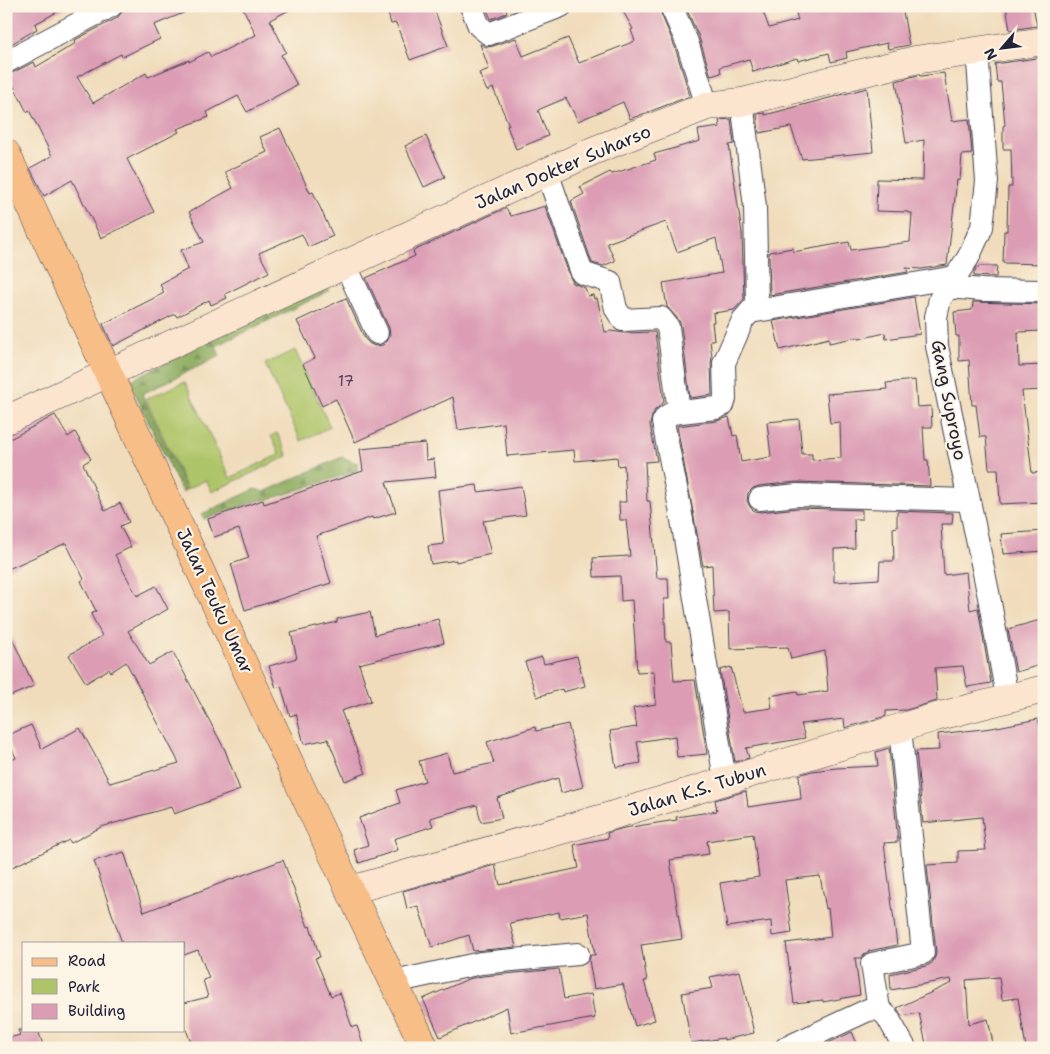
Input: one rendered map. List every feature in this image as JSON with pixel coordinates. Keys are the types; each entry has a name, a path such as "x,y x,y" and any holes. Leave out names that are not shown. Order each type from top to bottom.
{"main road":[{"name":"Jalan Teuku Umar","path":"6,153 424,1048"}],"street":[{"path":"6,62 111,6"},
{"path":"471,6 479,26 489,34 561,6"},
{"path":"670,6 687,42 707,106"},
{"name":"Jalan Dokter Suharso","path":"6,420 595,150 707,106 742,102 915,60 1044,41"},
{"name":"Gang Suproyo","path":"977,50 987,181 982,227 968,258 940,299 936,317 937,346 1008,698"},
{"path":"725,780 664,422 666,417 672,413 716,408 722,405 725,399 724,364 743,320 757,304 755,206 742,102"},
{"path":"547,172 582,273 610,282 616,309 623,320 661,318 668,327 679,412"},
{"path":"345,264 377,333"},
{"path":"750,312 952,282 983,290 1044,291"},
{"path":"760,499 797,495 968,500"},
{"name":"Jalan K.S. Tubun","path":"351,890 607,817 900,728 1008,698 1043,691"},
{"path":"900,728 924,953 872,964 879,1009 887,1016 905,1048"},
{"path":"394,982 481,963 578,954"},
{"path":"786,1048 811,1043 868,1010 879,1009"}],"green space":[{"path":"325,283 329,291 216,346 220,356 142,394 186,490 182,492 129,381"},
{"path":"295,350 330,427 301,441 265,364"},
{"path":"185,382 230,478 280,454 271,436 277,433 288,456 212,492 206,480 187,489 146,399"},
{"path":"342,457 359,464 357,471 204,519 202,514 255,489 264,492"}],"building":[{"path":"6,6 68,6 35,24 37,29 6,47"},
{"path":"134,6 198,7 154,25 160,39 122,57 121,54 77,77 93,103 146,73 148,77 189,60 189,62 208,52 211,57 256,35 242,6 297,6 270,20 286,52 281,55 297,85 247,112 238,96 207,112 209,117 177,129 179,132 127,159 154,212 101,238 72,180 44,196 30,168 52,156 29,110 27,112 8,75 34,62 36,67 76,43 75,40 117,18 123,11"},
{"path":"386,6 433,6 448,46 410,60 396,23 391,24"},
{"path":"485,6 505,6 507,13 491,19"},
{"path":"620,6 658,6 675,47 690,96 630,119 623,102 578,121 566,98 538,110 548,136 516,149 507,126 509,125 493,88 487,91 479,73 489,69 480,44 487,47 493,46 516,38 523,56 568,38 579,63 635,41 631,30 633,29"},
{"path":"685,6 761,6 769,28 798,20 794,6 902,6 909,45 888,49 887,43 846,52 847,58 831,62 829,53 798,61 797,58 753,72 749,59 720,67 721,73 711,76 699,37"},
{"path":"1006,6 1033,6 1037,26 1010,30"},
{"path":"1044,57 1044,264 1003,263 1004,231 1007,231 1008,187 1012,187 1011,149 1003,149 1003,126 1005,125 1001,82 997,82 995,64"},
{"path":"944,73 952,121 969,119 972,154 962,155 960,180 957,180 947,265 921,269 906,268 908,272 770,295 769,252 793,248 793,252 849,242 851,250 910,242 912,213 876,211 877,179 923,180 924,140 906,143 896,81 918,75"},
{"path":"867,88 873,152 802,159 791,127 759,133 757,114 765,113 765,115"},
{"path":"731,119 734,144 729,145 742,233 744,299 734,310 713,313 714,340 710,340 712,395 690,398 681,325 667,307 663,283 722,273 716,238 677,252 666,222 607,243 615,261 603,266 592,263 571,201 584,194 580,187 610,172 612,174 656,160 654,154 700,141 698,130 720,127 719,120"},
{"path":"280,128 310,193 313,192 333,236 308,247 302,234 259,253 269,272 225,294 227,298 211,305 209,300 177,317 175,314 113,346 103,324 164,293 160,284 188,269 181,250 204,242 189,212 233,188 225,172 267,152 260,137"},
{"path":"426,136 445,177 424,187 405,146"},
{"path":"545,206 570,277 573,283 585,288 588,296 593,295 594,299 597,298 605,332 655,332 664,402 655,410 650,425 657,461 645,462 647,501 650,501 657,578 668,578 669,599 664,599 666,642 671,642 674,681 695,680 707,754 677,757 675,736 637,742 641,763 616,767 610,731 637,727 633,708 656,704 654,671 637,672 632,600 621,601 620,576 594,577 593,558 630,556 626,520 620,520 619,502 626,502 624,465 618,466 617,457 575,461 574,450 507,456 504,423 458,430 453,397 355,442 336,399 322,406 303,364 315,358 297,321 346,298 365,339 375,346 383,345 390,335 389,328 366,278 415,256 413,251 506,208 511,216"},
{"path":"979,266 997,266 996,277 974,276"},
{"path":"914,297 920,334 886,339 885,333 829,343 829,338 780,350 773,321"},
{"path":"973,302 1044,304 1044,331 1018,332 1019,366 1044,365 1044,390 1022,391 1032,473 1044,472 1044,502 1000,504 998,469 989,469 986,437 980,437 976,405 972,405 969,360 959,361 959,336 956,336 954,312 972,310"},
{"path":"915,380 917,407 931,406 932,427 923,427 925,460 928,460 930,486 796,482 753,488 748,493 747,501 754,511 761,512 798,508 862,510 862,519 854,519 855,548 834,549 834,582 879,579 880,561 894,561 893,528 897,527 897,511 953,513 952,524 941,524 944,575 966,572 970,610 978,608 991,683 967,687 963,666 935,668 937,701 906,710 886,711 886,716 845,728 844,719 801,724 805,738 746,748 749,758 735,762 720,670 731,667 743,712 772,708 770,696 797,691 798,695 828,691 825,651 791,659 788,647 730,649 729,612 714,613 712,565 703,566 677,426 717,421 729,417 733,436 737,435 741,462 771,457 767,422 799,419 802,454 812,454 812,460 841,458 840,422 830,423 827,394 887,389 886,383"},
{"path":"55,415 68,437 75,432 91,459 83,464 105,511 120,503 129,522 120,526 131,547 115,555 137,596 156,586 168,609 128,631 149,665 173,652 225,750 240,790 174,814 171,807 101,827 71,843 69,840 6,870 6,763 16,758 6,736 31,725 42,749 80,728 110,783 179,763 126,662 111,672 109,669 86,683 69,655 102,636 91,614 96,611 81,581 84,579 66,543 6,570 6,441"},
{"path":"425,443 426,460 434,459 436,477 386,482 396,512 373,519 372,517 316,536 331,583 245,610 231,564 249,558 239,529 214,537 208,519 263,500 264,504 363,471 360,449"},
{"path":"477,485 478,492 521,486 526,515 483,521 491,554 456,562 456,560 431,564 428,546 444,544 438,490"},
{"path":"1044,531 1044,551 1003,554 1001,534"},
{"path":"370,612 375,635 438,619 444,643 359,664 371,701 341,711 366,773 345,781 328,739 304,744 296,714 290,716 281,686 276,688 269,666 297,658 291,633 337,622 337,619"},
{"path":"1044,619 1044,664 1016,672 1008,629"},
{"path":"6,625 34,686 6,698"},
{"path":"577,656 585,686 563,692 562,689 537,697 525,662 542,657 544,664"},
{"path":"1038,719 1044,747 1044,1048 1026,1048 1018,998 1002,1000 999,977 966,980 969,1024 988,1019 994,1048 927,1048 919,1013 902,1016 897,1008 952,983 951,979 891,990 890,974 926,966 932,963 935,957 927,865 958,863 958,851 986,850 982,817 923,823 916,751 939,750 938,734 992,728"},
{"path":"568,724 583,787 561,793 558,778 497,798 502,818 481,822 477,805 430,818 433,826 394,839 398,850 359,863 354,850 368,845 359,818 400,803 396,790 425,781 419,761 447,753 452,772 494,763 487,742 535,727 536,731"},
{"path":"889,748 898,842 884,843 897,945 869,951 861,958 855,958 860,995 823,1002 823,1000 794,1003 786,943 831,937 828,908 826,909 820,876 785,880 792,933 772,936 771,921 727,927 720,883 759,877 753,834 707,841 709,854 670,860 682,939 641,945 647,981 644,981 655,1020 635,1026 623,984 594,989 589,960 591,955 595,955 588,913 560,918 559,912 510,923 516,947 473,951 469,935 432,947 418,906 407,909 403,891 495,865 500,885 579,868 574,845 608,838 607,833 624,828 677,820 676,817 717,811 715,800 746,791 748,807 801,799 799,775 812,771 836,768 878,766 876,752"},
{"path":"124,852 144,912 283,860 308,927 310,926 320,957 315,958 331,996 340,993 352,1027 357,1026 364,1048 193,1048 185,1027 185,1003 208,997 203,980 209,978 198,950 185,955 185,942 122,942 94,861"},
{"path":"559,969 564,999 591,994 595,1018 511,1033 507,1007 440,1037 423,999 468,979"},
{"path":"740,971 754,1033 724,1040 724,1038 691,1043 682,993 713,988 710,977"},
{"path":"18,1030 22,1030 22,1032 39,1032 44,1048 6,1048 6,1039 20,1035"},
{"path":"852,1032 859,1048 818,1048"}]}
